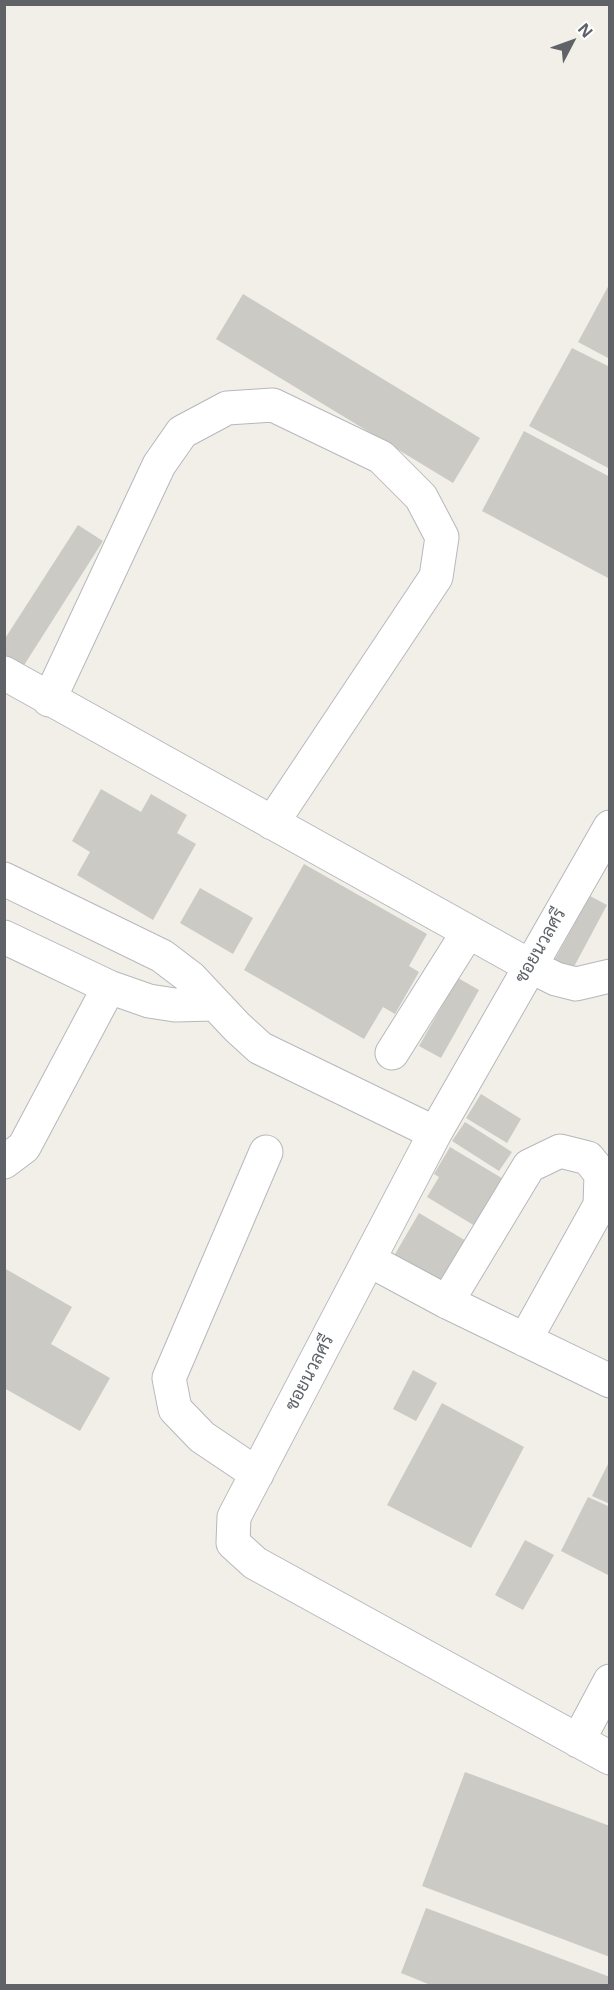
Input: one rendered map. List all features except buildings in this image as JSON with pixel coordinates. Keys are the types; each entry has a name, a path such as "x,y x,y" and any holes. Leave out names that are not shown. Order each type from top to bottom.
{"street":[{"path":"49,699 159,465 182,432 227,408 273,405 381,457 421,497 441,537 436,578 272,823"},
{"path":"4,673 530,966 556,979 576,984 609,976"},
{"name":"ซอยนวลศรี","path":"607,838 530,966 435,1132 234,1517 233,1543 255,1563 609,1758"},
{"path":"4,879 162,956 191,978 213,1004 260,1048 435,1132"},
{"path":"392,1053 468,932"},
{"path":"4,937 109,987 158,1003 213,1004"},
{"path":"4,1162 24,1147 109,987"},
{"path":"447,1302 529,1167 560,1151 588,1158 601,1174 600,1205 525,1340"},
{"path":"256,1474 202,1437 175,1409 170,1378 266,1152"},
{"path":"369,1260 447,1302 609,1381"},
{"path":"578,1741 609,1681"}]}
